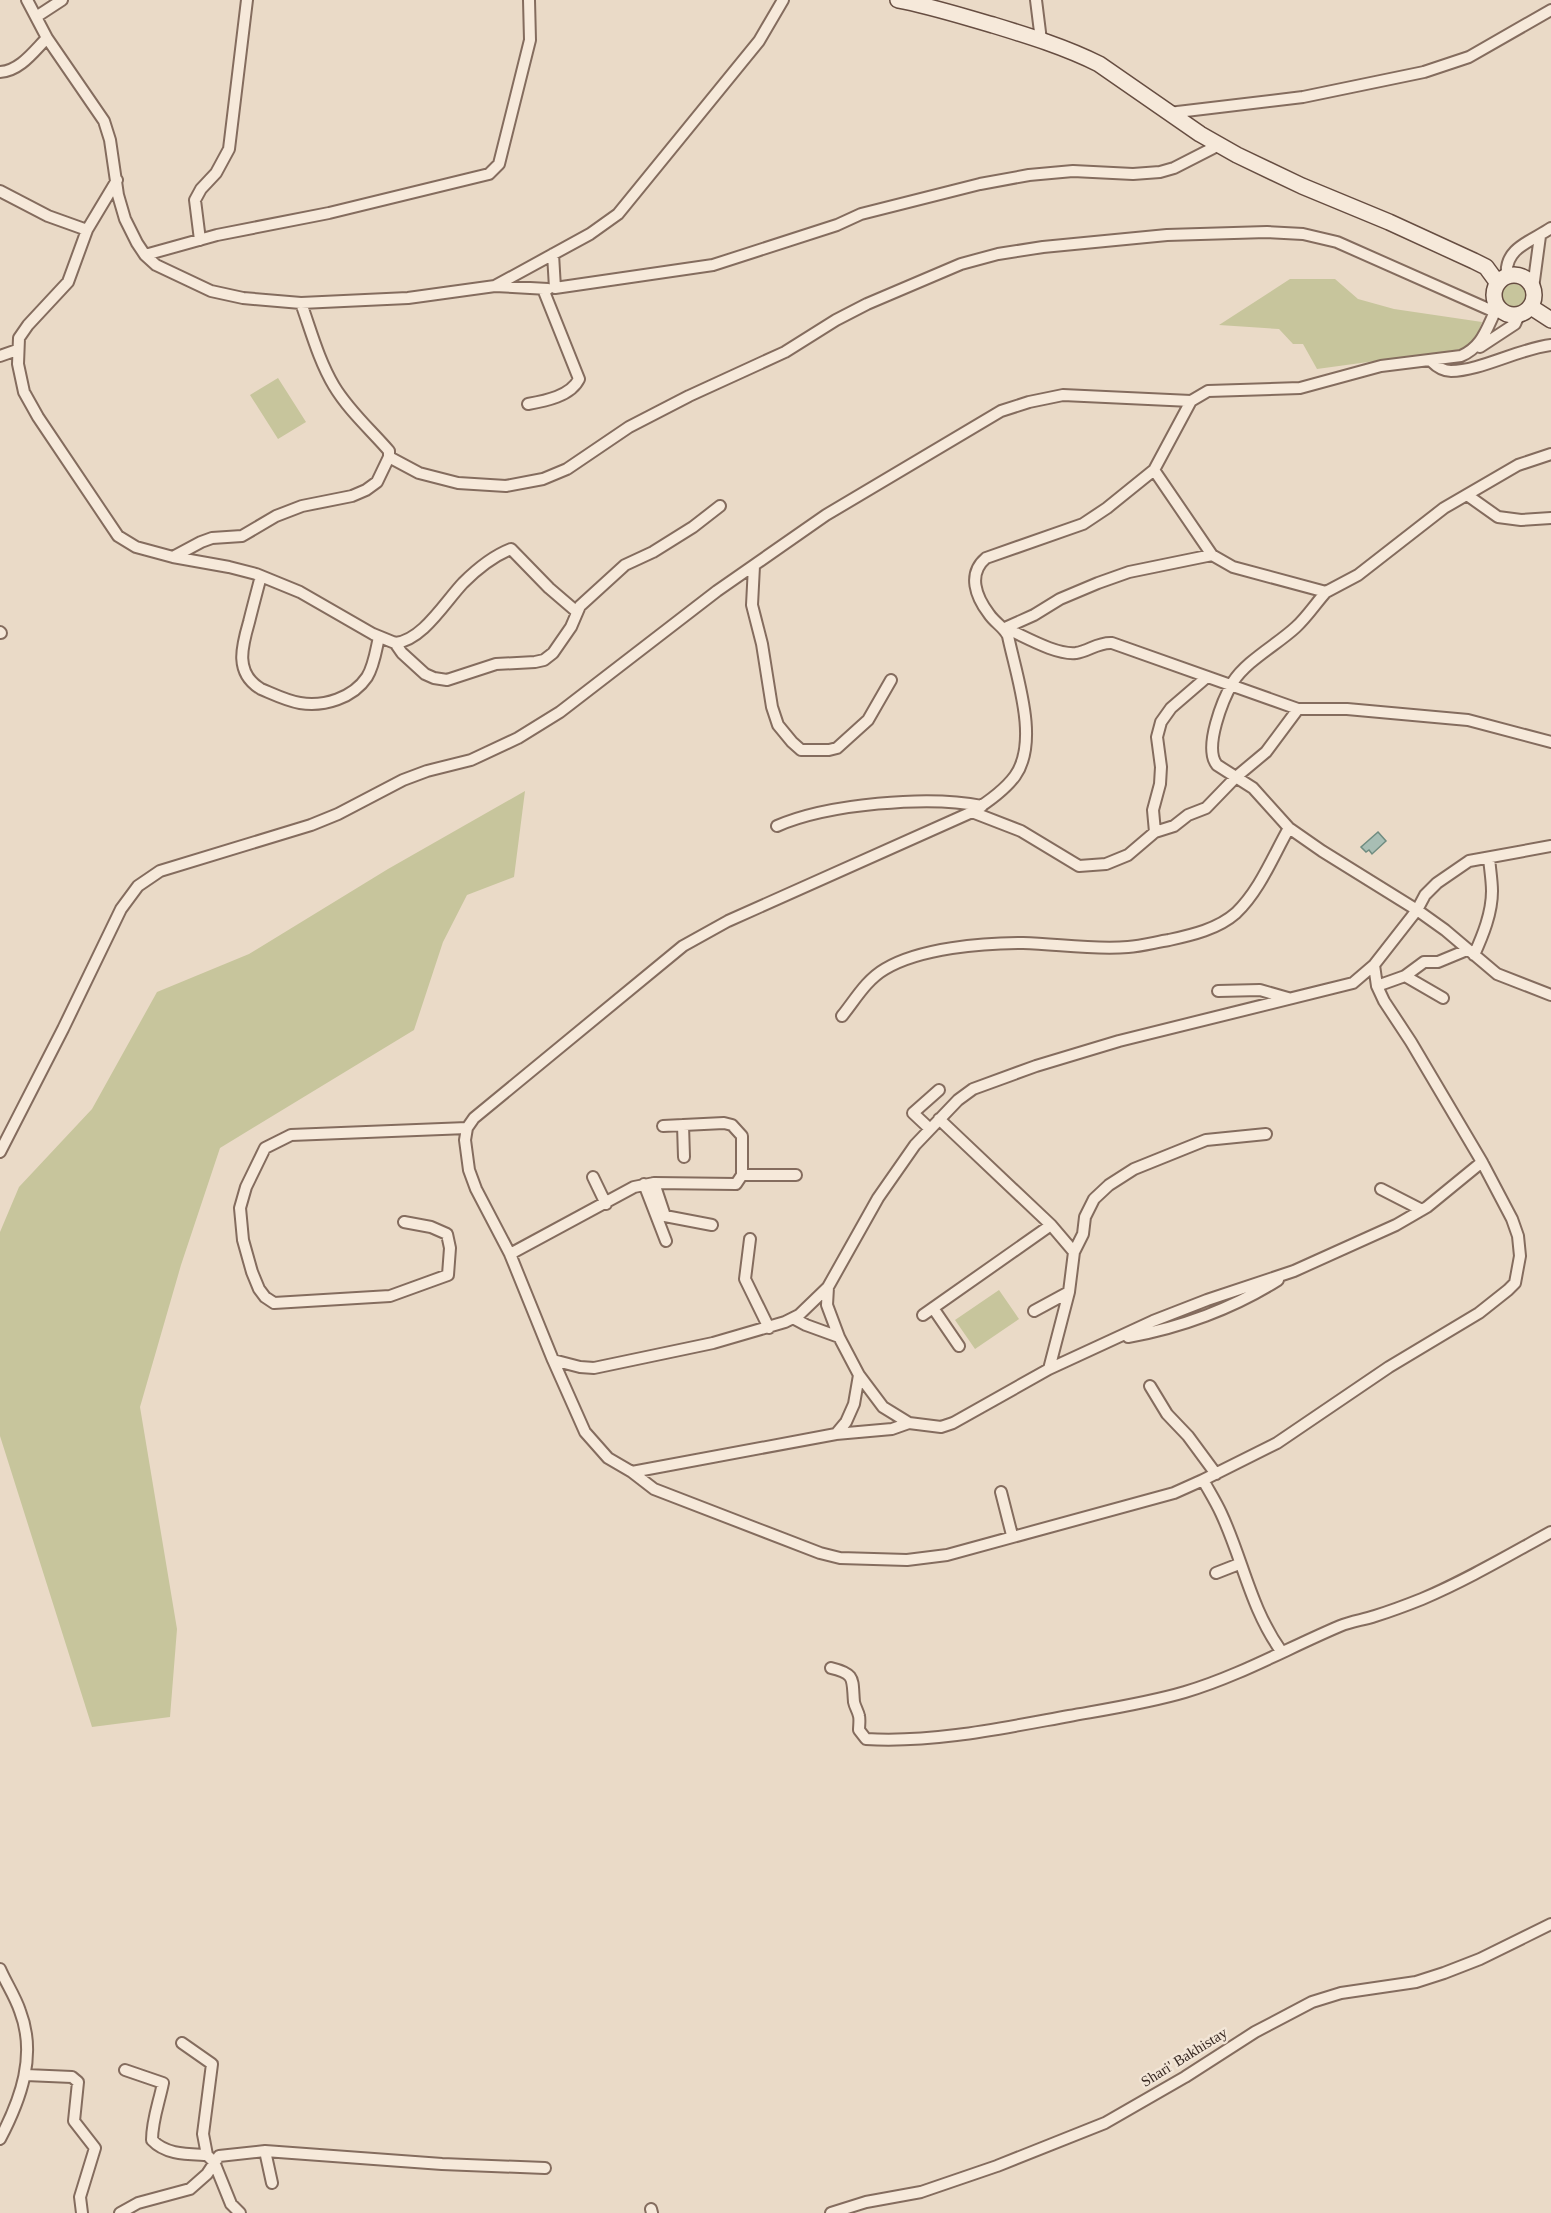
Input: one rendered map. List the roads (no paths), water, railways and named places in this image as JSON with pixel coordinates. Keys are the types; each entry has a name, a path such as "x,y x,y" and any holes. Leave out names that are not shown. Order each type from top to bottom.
{"street":[{"path":"27,0 47,38 104,121 110,140 118,195 125,219 145,255 156,265 211,291 243,298 301,303 408,298 495,286 549,289 713,265 837,225 861,214 997,181 1073,171 1133,174 1160,172 1174,168 1219,145"},
{"path":"36,16 62,0"},
{"path":"200,240 195,200 201,189 216,173 229,149 247,0"},
{"path":"145,255 200,240 328,213 489,174 499,164 530,40 529,0"},
{"path":"495,286 590,234 618,214 759,41 783,0"},
{"path":"898,0 929,6 1041,40 1099,64 1219,145 1302,186 1474,261 1502,279 1520,275 1526,278 1533,288"},
{"path":"1036,0 1041,40"},
{"path":"1169,112 1303,97 1424,72 1468,57 1551,10"},
{"path":"0,72 10,70 21,63 47,38"},
{"path":"117,180 87,230 68,282 28,325 19,338 17,350 24,392 38,417 118,536 136,547 261,576 300,592 379,637 395,643 404,643 417,633 463,583 496,555 511,549 549,588 577,612"},
{"path":"0,191 48,216 87,230"},
{"path":"1472,352 1480,343 1496,309 1493,297 1511,254 1551,228"},
{"path":"389,457 418,473 458,483 506,486 543,479 567,469 629,427 785,352 836,320 867,304 961,264 998,254 1043,247 1167,235 1267,232 1303,234 1337,242 1505,314 1525,311 1551,320"},
{"path":"0,1152 121,909 146,879 160,871 311,825 338,814 403,780 427,771 471,760 518,738 560,712 717,591 826,515 1001,411 1063,395 1191,400 1208,391 1300,388 1381,366 1431,361 1472,352 1515,324 1534,300 1533,288 1540,236"},
{"path":"528,404 564,393 575,387 579,379 549,289 553,254"},
{"path":"173,557 201,542 242,536 276,516 302,506 358,494 377,482 389,457 388,449 366,428 335,388 326,371 301,303"},
{"path":"1431,361 1437,367 1449,371 1464,369 1531,348 1551,345"},
{"path":"0,356 17,350"},
{"path":"1191,400 1154,470 1107,508 1083,524 1006,550 986,558 979,564 975,570 974,583 978,596 988,613 1005,628 1062,652 1076,653 1105,643 1112,644 1298,709 1347,709 1468,720 1551,742"},
{"path":"1551,453 1518,465 1467,495 1424,522 1358,575 1326,592 1297,626 1247,668 1232,686 1218,715 1211,752 1217,765 1253,788 1289,828 1417,910 1445,930 1497,974 1551,995"},
{"path":"1154,470 1212,555 1233,567 1326,592"},
{"path":"1467,495 1497,517 1521,520 1551,518"},
{"path":"395,643 402,653 425,674 447,680 496,664 544,660 553,653 571,627 577,612 625,565 653,552 693,527 720,506"},
{"path":"1005,628 1034,615 1060,599 1108,579 1129,572 1212,555"},
{"path":"754,566 752,605 762,644 772,707 778,725 801,750 837,748 868,720 891,680"},
{"path":"261,576 241,655 246,674 255,686 298,703 319,704 338,699 358,687 367,678 379,637"},
{"path":"1005,628 1023,703 1026,732 1024,757 1016,775 1005,788 977,809 728,921 683,946 474,1118 466,1128 465,1154 476,1189 510,1254 585,1431 608,1458 632,1472 654,1489 820,1553 840,1558 907,1560 956,1553 1012,1535 1174,1493 1277,1443 1389,1367 1479,1313 1508,1290 1515,1282 1518,1271 1520,1256 1518,1236 1512,1219 1482,1162 1384,1001 1377,986 1374,966"},
{"path":"1155,832 1153,810 1160,783 1161,767 1157,737 1161,722 1171,708 1207,677"},
{"path":"777,826 833,810 891,803 961,802 1021,831 1079,866 1106,864 1128,855 1155,832 1174,826 1188,815 1206,808 1236,777 1266,752 1298,709"},
{"path":"842,1016 867,984 884,969 914,957 985,945 1023,943 1128,947 1190,936 1212,928 1235,914 1255,890 1289,828"},
{"path":"553,1360 594,1368 769,1328 799,1315 828,1287 878,1198 915,1145 958,1100 973,1089 994,1080 1119,1041 1353,983 1374,966 1425,896 1455,869 1469,861 1551,846"},
{"path":"1377,986 1405,976 1424,962 1438,962 1471,952 1487,920 1491,900 1489,858"},
{"path":"1405,976 1443,998"},
{"path":"1218,992 1260,990 1288,998"},
{"path":"930,1129 913,1113 939,1090"},
{"path":"939,1119 1051,1225 1074,1252"},
{"path":"510,1254 634,1187 649,1184 736,1184 742,1175 742,1136 732,1125 724,1123 663,1126"},
{"path":"683,1125 684,1157"},
{"path":"404,1222 431,1227 447,1234 450,1248 448,1275 390,1296 274,1303 259,1289 252,1272 243,1240 240,1208 246,1187 265,1148 291,1135 466,1128"},
{"path":"1049,1369 1069,1292 1074,1252 1083,1234 1085,1217 1094,1199 1109,1185 1134,1169 1206,1140 1266,1134"},
{"path":"828,1287 827,1305 838,1337 859,1375 883,1407 909,1423 941,1427 953,1423 1049,1369 1113,1339 1207,1300 1294,1270 1396,1225 1422,1210 1482,1162"},
{"path":"742,1175 796,1175"},
{"path":"593,1177 606,1204"},
{"path":"649,1184 665,1216 712,1225"},
{"path":"649,1184 666,1241"},
{"path":"1381,1189 1422,1210"},
{"path":"923,1315 1051,1225"},
{"path":"750,1239 745,1279 769,1328"},
{"path":"1034,1311 1069,1292"},
{"path":"933,1308 959,1346"},
{"path":"793,1318 806,1326 838,1337"},
{"path":"836,1434 846,1422 854,1404 859,1375"},
{"path":"1150,1386 1167,1414 1188,1436 1216,1474"},
{"path":"632,1472 836,1434 892,1429 909,1423"},
{"path":"1203,1480 1221,1513 1266,1630 1281,1652"},
{"path":"1001,1491 1012,1535"},
{"path":"831,1668 847,1672 851,1678 854,1688 854,1705 859,1715 859,1730 866,1739 948,1736 1153,1701 1232,1675 1353,1621 1374,1617 1422,1598 1479,1571 1551,1532"},
{"path":"1216,1573 1239,1564"},
{"name":"Shari' Bakhistay","path":"831,2213 866,2202 921,2192 997,2166 1105,2123 1185,2077 1255,2032 1312,2002 1341,1993 1416,1982 1444,1973 1480,1959 1551,1924"},
{"path":"0,1969 4,1988 18,2004 25,2026 27,2046 26,2075 0,2139"},
{"path":"182,2043 212,2064 203,2134 231,2204 240,2213"},
{"path":"125,2070 163,2083 154,2115 152,2140 170,2151 211,2158 266,2151 442,2164 545,2168"},
{"path":"26,2075 72,2077 78,2082 74,2121 94,2148 80,2197 82,2213"},
{"path":"266,2151 272,2182"},
{"path":"120,2213 138,2203 190,2189 207,2174 211,2158"}]}
